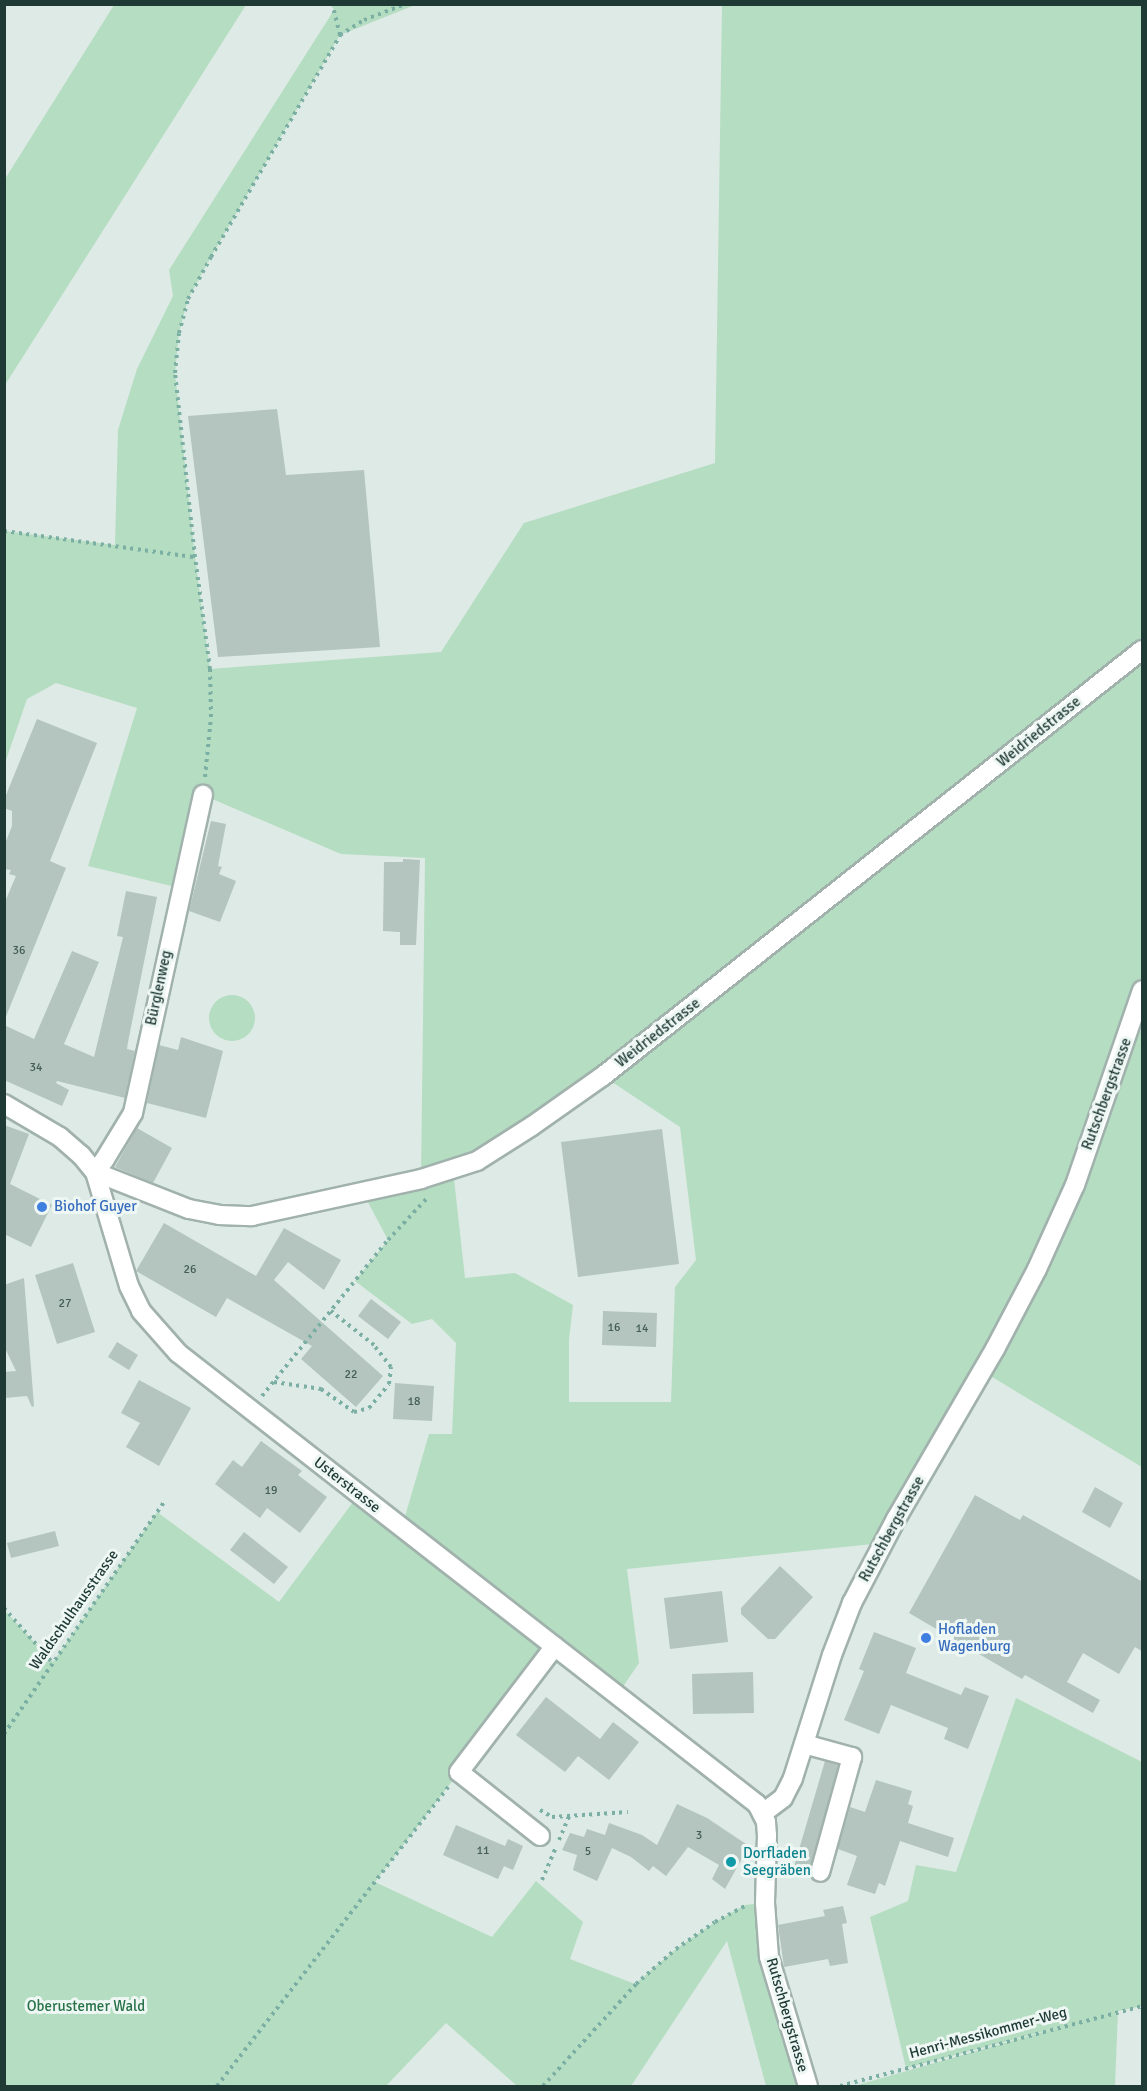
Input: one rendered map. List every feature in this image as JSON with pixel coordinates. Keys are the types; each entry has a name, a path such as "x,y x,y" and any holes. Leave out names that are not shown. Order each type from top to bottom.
{"street":[{"name":"Weidriedstrasse","path":"95,1172 189,1209 219,1215 252,1216 421,1179 477,1161 603,1076 1143,650"},
{"name":"Bürglenweg","path":"95,1172 133,1113 203,795"},
{"name":"Rutschbergstrasse","path":"808,2086 769,1957 765,1903 767,1835 763,1813 777,1804 788,1789 832,1655 852,1603 896,1519 995,1349 1037,1269 1075,1185 1143,990"},
{"name":"Usterstrasse","path":"4,1104 60,1137 81,1155 95,1172 129,1286 141,1311 178,1353 741,1790 763,1813"},
{"path":"540,1836 459,1772 555,1646"},
{"path":"804,1744 852,1757 820,1872"}],"path":[{"path":"332,4 340,34"},
{"path":"203,795 209,755 210,669 195,557 176,373 179,333 189,299 211,257 340,34 363,20 405,4"},
{"path":"4,531 195,557"},
{"path":"251,1410 388,1240 428,1196"},
{"path":"273,1382 321,1389 354,1412 369,1408 389,1384 391,1367 374,1345 331,1311"},
{"name":"Waldschulhausstrasse","path":"4,1734 165,1500"},
{"path":"4,1608 52,1662"},
{"path":"218,2086 459,1772"},
{"path":"533,1806 552,1817 628,1812"},
{"path":"543,2086 636,1984 676,1949 745,1905 765,1903"},
{"name":"Henri-Messikommer-Weg","path":"840,2086 1143,2006"}],"green space":[{"path":"114,5 246,5 5,385 5,179"},
{"name":"Oberustemer Wald","path":"331,5 415,5 340,35 188,299 179,333 175,373 210,669 441,652 524,523 715,463 722,5 1142,5 1142,990 1131,1026 1142,1032 1142,1467 982,1371 883,1543 627,1569 639,1663 618,1694 555,1647 375,1882 492,1937 536,1881 583,1922 570,1959 635,1984 676,1949 715,1922 745,1905 765,1903 808,2086 766,2086 727,1941 631,2086 517,2086 446,2023 386,2086 5,2086 5,1611 53,1662 157,1512 279,1602 359,1494 402,1527 429,1434 452,1434 456,1343 432,1319 412,1324 355,1281 388,1240 362,1191 421,1178 425,858 341,854 203,795 180,888 88,866 137,708 56,683 27,699 5,763 5,531 115,545 118,430 137,369 173,296 169,270 334,10","holes":["603,1076 680,1127 696,1260 675,1287 671,1402 569,1402 569,1339 573,1305 515,1273 465,1278 453,1170"]},
{"path":"232,995 248,1002 255,1018 248,1034 232,1041 216,1034 209,1018 216,1002"},
{"path":"1016,1698 1142,1762 1142,2006 1118,2011 1115,2086 854,2086 1071,2024 906,2068 870,1917 908,1901 916,1865 956,1872"}],"building":[{"path":"277,409 286,475 364,470 380,647 218,657 188,416"},
{"path":"37,719 97,743 50,861 66,868 5,1019 4,904 16,876 9,874 11,870 4,869 4,846 12,826 12,811 4,808 4,800"},
{"path":"211,821 226,824 218,866 222,867 219,874 236,881 220,922 189,911"},
{"path":"403,859 420,860 416,945 400,945 400,932 383,931 384,862 403,862"},
{"path":"126,891 157,897 128,1042 127,1049 135,1051 125,1098 57,1081 56,1083 69,1090 62,1106 4,1080 4,1025 34,1039 72,951 99,962 64,1044 94,1057 123,937 117,936"},
{"path":"181,1037 223,1051 206,1118 147,1103 159,1045 178,1050"},
{"path":"4,1125 29,1134 10,1184 52,1205 31,1247 4,1234"},
{"path":"137,1128 172,1148 153,1183 115,1167"},
{"path":"662,1129 679,1264 578,1277 561,1142"},
{"path":"164,1223 256,1276 284,1228 341,1260 324,1290 288,1262 274,1280 383,1376 356,1407 301,1359 312,1346 227,1298 216,1317 136,1271"},
{"path":"73,1263 95,1332 57,1344 35,1275"},
{"path":"24,1278 34,1406 32,1407 27,1396 4,1398 4,1372 16,1371 4,1346 4,1285"},
{"path":"371,1299 401,1322 388,1339 358,1316"},
{"path":"603,1311 657,1313 656,1347 602,1345"},
{"path":"117,1342 138,1355 129,1370 108,1357"},
{"path":"139,1380 191,1408 159,1466 126,1447 140,1423 121,1413"},
{"path":"395,1383 434,1386 432,1421 393,1419"},
{"path":"261,1441 302,1471 298,1475 327,1497 300,1533 267,1508 260,1518 215,1484 233,1460 242,1467"},
{"path":"1095,1487 1123,1503 1110,1528 1082,1512"},
{"path":"975,1495 1020,1520 1023,1515 1143,1582 1143,1652 1135,1647 1119,1674 1083,1653 1067,1682 1100,1700 1093,1713 1025,1675 1022,1679 909,1613"},
{"path":"55,1531 59,1546 11,1558 7,1543"},
{"path":"244,1532 288,1567 274,1584 230,1550"},
{"path":"780,1566 813,1597 775,1639 768,1639 741,1614 741,1608"},
{"path":"722,1591 728,1642 670,1649 664,1598"},
{"path":"874,1632 916,1648 906,1673 961,1695 965,1687 989,1696 968,1749 944,1739 948,1728 891,1705 879,1734 844,1720 864,1671 859,1669"},
{"path":"753,1672 754,1713 693,1714 692,1674"},
{"path":"546,1697 600,1739 613,1722 639,1742 609,1780 578,1756 565,1772 516,1735"},
{"path":"825,1761 838,1765 809,1875 793,1870"},
{"path":"876,1780 912,1791 908,1804 913,1806 908,1823 954,1838 948,1857 900,1841 885,1886 879,1883 875,1894 847,1885 857,1856 838,1849 850,1807 865,1812"},
{"path":"677,1804 707,1818 749,1846 725,1889 712,1879 719,1865 688,1847 666,1876 653,1866 649,1871 631,1857 612,1848 597,1881 573,1870 577,1855 562,1850 570,1833 584,1837 587,1829 605,1835 609,1823 642,1835 657,1845"},
{"path":"456,1825 505,1846 508,1839 523,1846 513,1870 504,1866 498,1879 443,1855"},
{"path":"843,1906 847,1923 842,1924 848,1963 830,1966 828,1959 784,1967 778,1925 825,1916 823,1910"}],"place":[{"name":"Biohof Guyer","path":"42,1207"},
{"name":"Hofladen Wagenburg","path":"926,1638"},
{"name":"Dorfladen Seegräben","path":"731,1862"}]}
